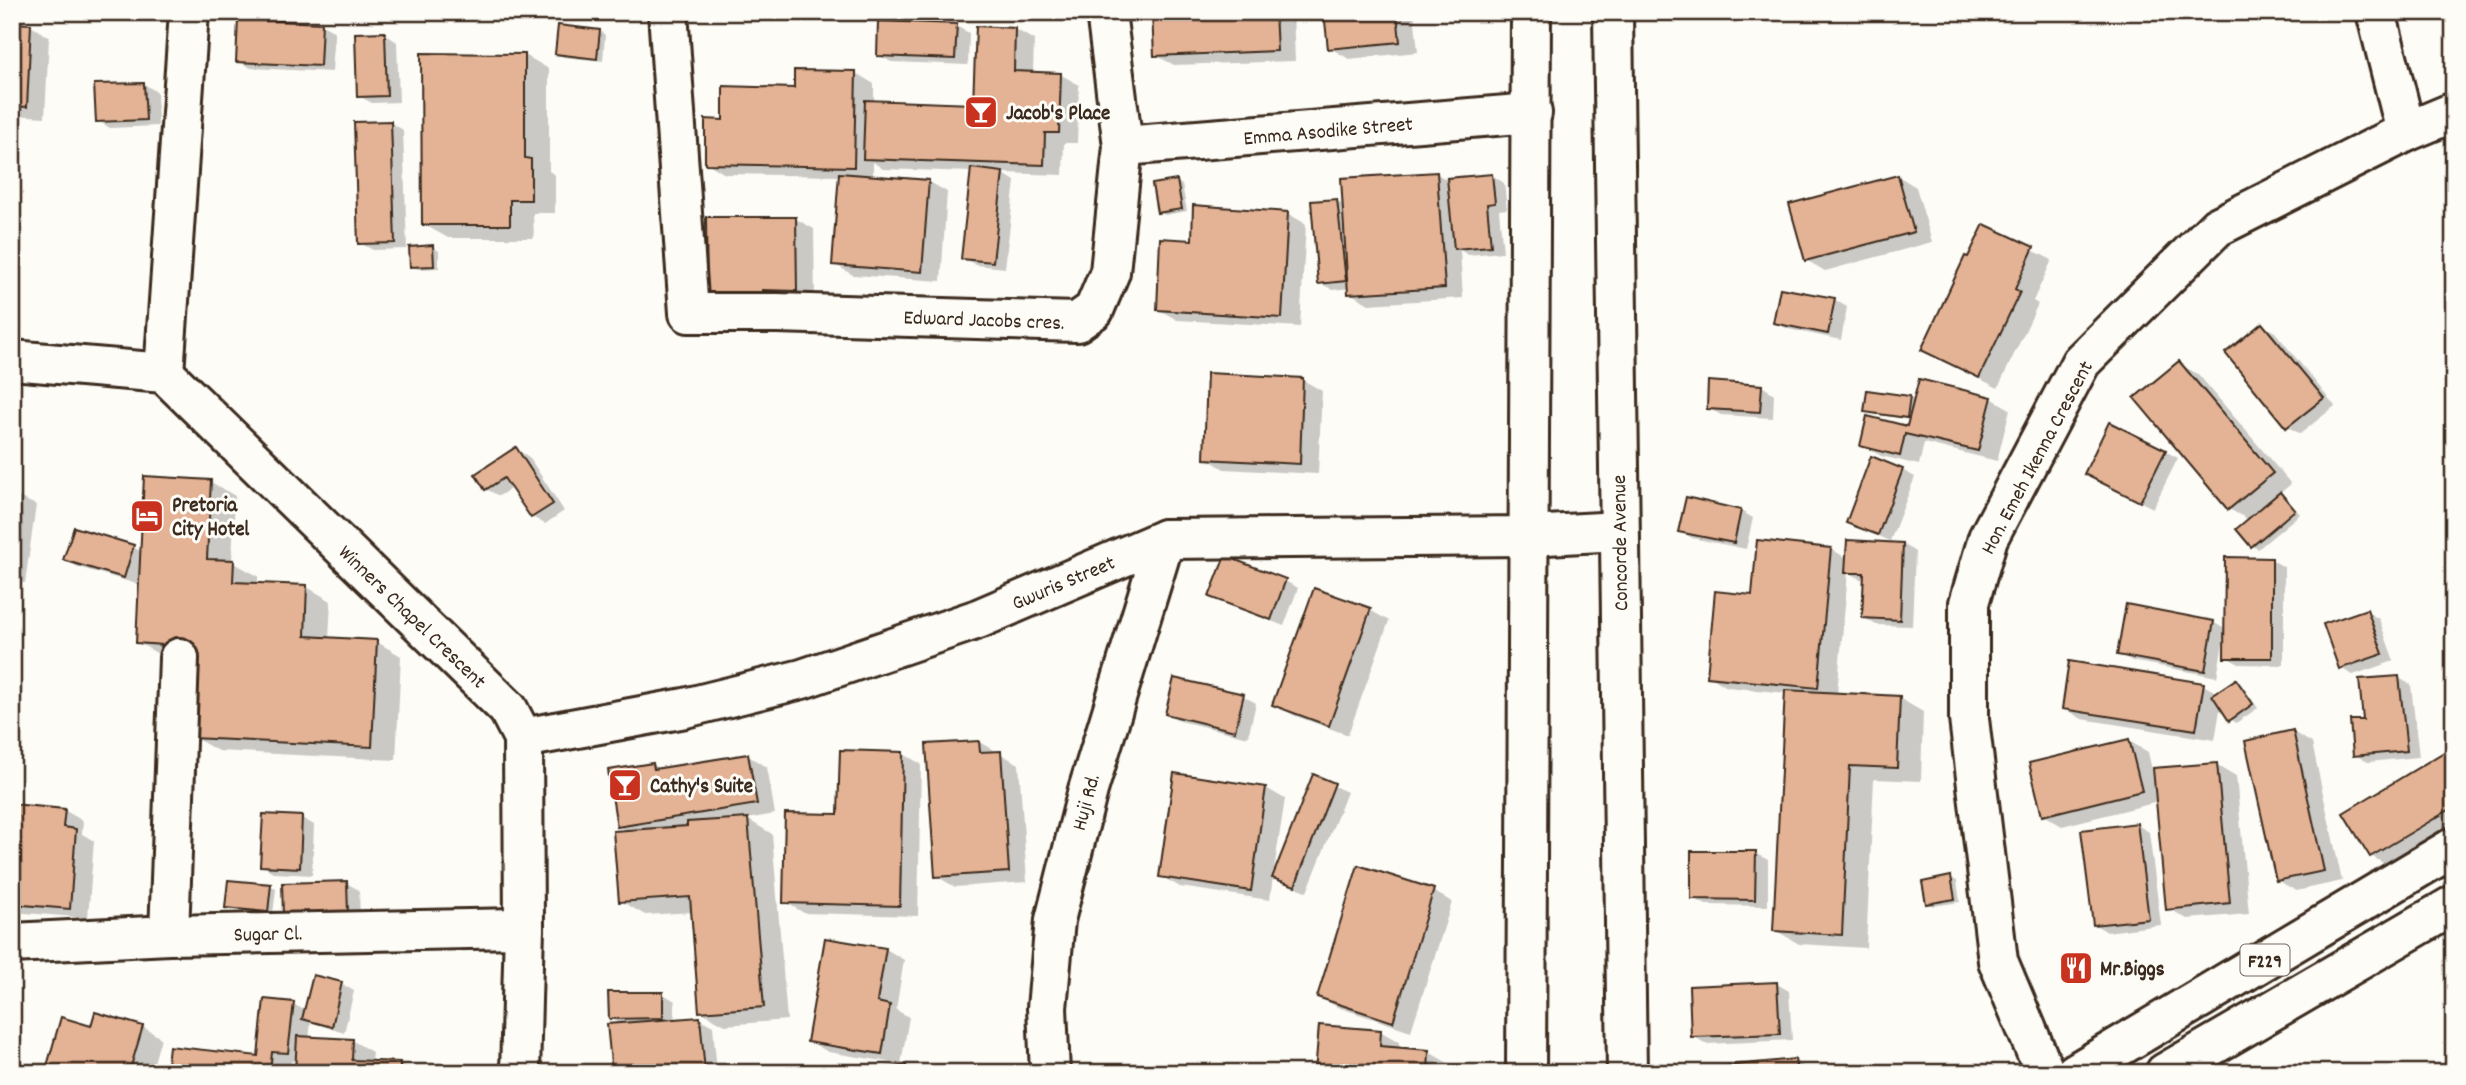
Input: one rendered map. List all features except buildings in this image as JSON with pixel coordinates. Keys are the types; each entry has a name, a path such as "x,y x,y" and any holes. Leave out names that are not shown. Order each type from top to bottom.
{"street":[{"path":"12,360 164,373 190,12"},
{"name":"Edward Jacobs cres.","path":"668,12 689,313 1077,322 1094,310 1110,272 1123,146 1106,12"},
{"path":"1526,1073 1531,12"},
{"name":"Concorde Avenue","path":"1613,12 1628,1073"},
{"path":"2376,12 2406,132"},
{"name":"Hon. Emeh Ikenna Crescent","path":"2045,1073 1998,961 1969,719 1969,603 1988,538 2081,362 2217,227 2406,132 2454,112"},
{"name":"Emma Asodike Street","path":"1123,146 1532,113"},
{"name":"Winners Chapel Crescent","path":"164,373 508,709 523,738 524,928 520,1073"},
{"name":"Gwuris Street","path":"523,738 685,708 802,679 978,619 1165,539 1528,536 1619,530"},
{"name":"Huji Rd.","path":"1050,1073 1047,1008 1055,920 1088,790 1165,539"},
{"path":"169,935 179,658"},
{"name":"F229","path":"2075,1073 2454,847"},
{"name":"F229","path":"2165,1073 2454,905"},
{"name":"Sugar Cl.","path":"12,943 169,935 524,928"}],"place":[{"name":"Jacob's Place","path":"981,112"},
{"name":"Pretoria City Hotel","path":"147,516"},
{"name":"Cathy's Suite","path":"625,785"},
{"name":"Mr.Biggs","path":"2076,968"}]}
